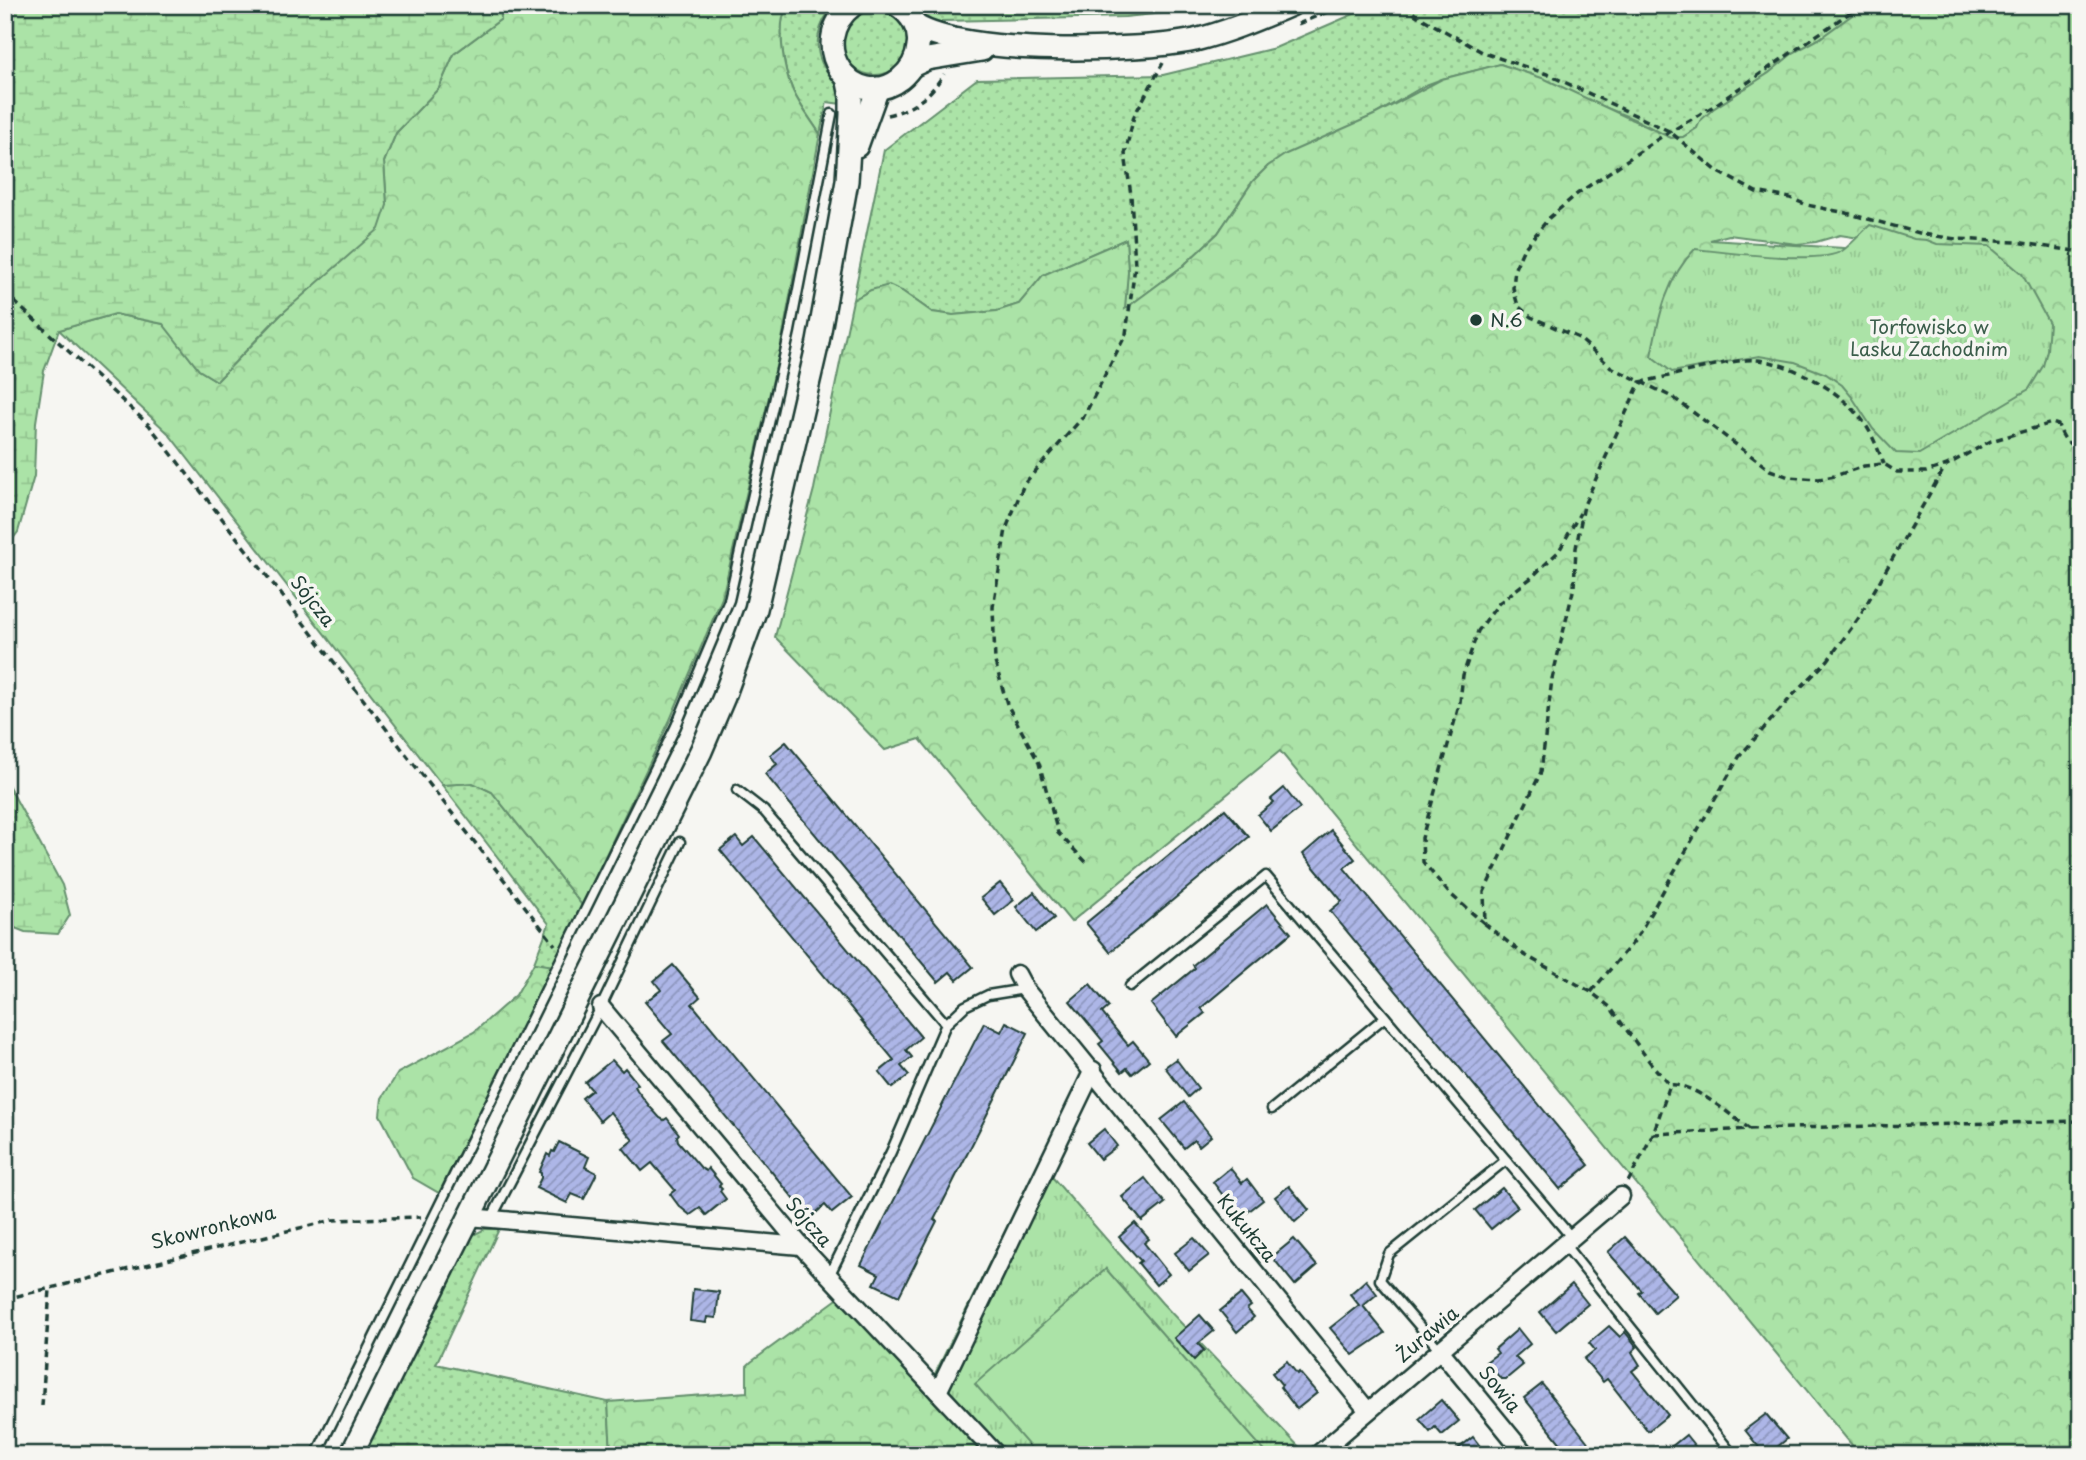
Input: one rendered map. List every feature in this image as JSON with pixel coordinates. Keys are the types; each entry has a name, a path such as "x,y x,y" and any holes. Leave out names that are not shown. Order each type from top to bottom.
{"main road":[{"path":"853,5 835,24 831,36 831,50 835,62 847,77 865,87 878,88 895,83 908,73 917,58 919,41 915,25 909,15 897,5"},
{"path":"915,25 928,33 948,38 1012,46 1107,49 1196,39 1291,5"},
{"path":"912,66 937,57 1012,46"},
{"path":"847,77 851,97 847,181"},
{"path":"351,1455 701,751 724,697 756,609 771,553 818,342 847,181 866,117 878,88"}],"street":[{"name":"Kukułcza","path":"1021,981 1368,1411"},
{"name":"Sójcza","path":"601,1007 801,1246 997,1455"},
{"path":"938,1392 1093,1070"},
{"name":"Żurawia","path":"1317,1455 1621,1196"},
{"path":"469,1217 801,1246"},
{"name":"Sowia","path":"1440,1350 1527,1455"}],"lane":[{"path":"316,1455 676,726 729,600 790,331 832,114"},
{"path":"737,790 764,811 946,1024"},
{"path":"491,1219 601,1007 680,842"},
{"path":"1129,986 1266,876 1506,1160 1733,1455"},
{"path":"829,1276 891,1152 946,1024 965,1006 1021,981"},
{"path":"1272,1109 1385,1017"},
{"path":"1440,1350 1380,1280 1389,1254 1506,1160"}],"path":[{"path":"1404,5 1416,15 1484,53 1547,74 1669,131 1717,171 1756,192 1790,198 1807,205 1923,234 1956,239 2016,242 2081,252"},
{"path":"1861,5 1712,107 1669,131 1577,194 1549,218 1523,250 1515,268 1513,288 1518,306 1531,317 1579,338 1611,367 1674,398 1770,470 1789,477 1819,479 1864,466 1884,464"},
{"path":"1086,862 1058,833 1039,763 1007,704 995,662 993,607 1006,528 1024,484 1084,416 1126,334 1135,266 1131,195 1125,153 1134,116 1163,63"},
{"path":"884,116 909,108 929,96 949,66"},
{"name":"Sójcza","path":"5,293 149,425 563,957"},
{"path":"1640,382 1749,360 1795,370 1822,384 1858,414 1884,464 1896,472 1926,472 1947,465 1991,441 2045,424 2058,425 2063,438 2081,449"},
{"path":"1640,382 1571,533 1559,551 1499,603 1478,631 1463,675 1460,702 1422,838 1423,862 1449,893 1485,924 1523,954 1591,992 1619,1017 1652,1065 1670,1085"},
{"path":"1591,992 1636,939 1739,757 1791,697 1828,660 1858,620 1947,465"},
{"path":"1485,924 1484,892 1541,772 1552,679 1574,587 1576,548 1584,505"},
{"path":"1670,1085 1679,1084 1704,1097 1750,1129"},
{"path":"1621,1196 1653,1133 1670,1085"},
{"path":"1653,1133 2081,1122"},
{"name":"Skowronkowa","path":"5,1299 333,1220 434,1217"},
{"path":"43,1406 50,1289"}],"green space":[{"path":"5,5 500,5 501,19 454,54 439,88 396,133 384,162 387,205 379,229 277,318 217,381 199,370 163,324 115,314 59,330 44,371 36,422 34,476 18,532 5,549"},
{"path":"500,5 788,5 781,35 787,72 796,97 820,134 781,345 722,598 670,720 582,905 492,792 473,783 442,785 168,433 59,330 115,314 164,324 199,370 217,381 387,205 384,162 396,133 439,88 454,54 501,19"},
{"path":"788,5 835,5 824,19 818,45 821,62 839,90 842,104 827,102 820,134 796,97 787,72 781,35"},
{"path":"916,5 1202,5 1183,11 1125,17 942,21 941,27 927,20"},
{"path":"1380,5 1866,5 1713,109 1697,128 1683,137 1671,138 1636,120 1501,64 1426,85 1374,115 1268,166 1253,181 1218,233 1183,266 1124,310 1128,271 1126,239 1043,275 1019,304 997,311 953,315 932,312 902,291 871,290 853,300 884,150 977,79 1163,75 1275,48"},
{"path":"1866,5 2081,5 2081,1455 1860,1455 1280,751 1071,922 920,739 885,750 775,637 814,489 853,300 871,290 889,285 932,312 953,315 997,311 1019,304 1043,275 1126,239 1128,271 1125,309 1183,266 1218,233 1253,181 1268,166 1286,154 1374,115 1442,79 1500,64 1545,79 1671,138 1683,137 1697,128 1700,121 1713,109 1769,73 1793,53 1819,39","holes":["1729,235 1797,244 1840,235 1976,256 1710,240"]},
{"path":"875,11 887,13 898,20 905,31 905,55 898,66 887,73 875,75 863,73 852,66 845,55 843,43 845,31 852,20 863,13"},
{"name":"Torfowisko w Lasku Zachodnim","path":"1870,225 1937,244 1989,246 2022,274 2049,323 2043,366 2029,389 1919,454 1896,453 1873,429 1842,385 1826,374 1795,362 1759,356 1672,372 1651,356 1670,285 1695,249 1793,257 1831,255 1846,248"},
{"path":"5,779 62,885 70,915 58,934 25,932 5,924"},
{"path":"473,783 492,792 582,905 553,966 534,963 549,924 442,785"},
{"path":"534,963 553,966 439,1193 413,1178 380,1115 382,1098 398,1073 474,1032 516,995"},
{"path":"1039,1162 1162,1303 1303,1451 1298,1455 985,1455 926,1392"},
{"path":"485,1229 499,1229 436,1364 608,1402 609,1455 363,1455 469,1237"},
{"path":"1106,1269 1268,1455 1037,1455 975,1384"},
{"path":"840,1297 985,1455 609,1455 608,1402 747,1392 747,1366"}],"building":[{"path":"786,742 973,967 957,980 950,972 938,982 765,774 777,764 770,755"},
{"path":"1284,788 1300,808 1271,831 1258,815 1274,802 1271,799"},
{"path":"1225,809 1249,837 1110,952 1086,923"},
{"path":"1331,830 1355,859 1344,868 1589,1165 1560,1189 1330,911 1342,901 1303,854"},
{"path":"736,837 743,846 754,837 921,1037 906,1050 912,1057 901,1066 909,1075 892,1088 879,1072 894,1060 720,850"},
{"path":"1000,883 1014,900 995,915 981,898"},
{"path":"1034,892 1054,918 1036,932 1016,907"},
{"path":"1267,904 1291,933 1201,1008 1205,1013 1176,1036 1151,1004 1195,968 1193,965"},
{"path":"673,965 700,997 692,1004 852,1197 832,1213 825,1205 810,1218 663,1041 672,1034 645,1002 661,990 654,981"},
{"path":"1090,984 1109,1007 1102,1013 1128,1045 1133,1041 1149,1060 1132,1074 1127,1068 1122,1072 1099,1044 1103,1041 1070,1001"},
{"path":"1006,1022 1028,1033 899,1296 874,1284 879,1274 861,1265 984,1023 1001,1032"},
{"path":"1176,1059 1198,1088 1188,1097 1165,1067"},
{"path":"612,1060 622,1071 625,1068 638,1084 635,1086 637,1090 651,1108 660,1118 667,1118 679,1134 678,1141 701,1168 706,1171 708,1168 721,1184 720,1191 726,1199 706,1215 700,1208 690,1215 679,1206 670,1194 675,1190 652,1163 642,1171 623,1148 633,1140 610,1112 600,1121 582,1098 592,1090 585,1082"},
{"path":"1184,1102 1211,1136 1199,1146 1194,1140 1184,1148 1161,1120"},
{"path":"1104,1129 1117,1146 1100,1159 1087,1143"},
{"path":"559,1142 589,1157 585,1167 597,1173 584,1199 572,1194 567,1203 536,1188 547,1154 550,1156 552,1151 554,1152"},
{"path":"1230,1168 1242,1183 1247,1179 1263,1200 1240,1218 1213,1182"},
{"path":"1145,1178 1165,1203 1142,1221 1122,1197"},
{"path":"1289,1186 1309,1210 1295,1222 1275,1197"},
{"path":"1502,1188 1518,1207 1491,1229 1475,1210"},
{"path":"1135,1223 1149,1239 1144,1243 1169,1274 1156,1285 1138,1263 1141,1261 1119,1237"},
{"path":"1625,1237 1676,1295 1655,1313 1639,1293 1642,1291 1608,1252"},
{"path":"1194,1238 1209,1255 1189,1271 1175,1253"},
{"path":"1294,1239 1317,1266 1295,1285 1272,1257"},
{"path":"1366,1280 1377,1294 1363,1306 1385,1333 1353,1355 1330,1328 1359,1305 1350,1294"},
{"path":"1572,1284 1588,1304 1556,1331 1540,1312"},
{"path":"693,1289 719,1292 716,1318 707,1317 706,1323 690,1321"},
{"path":"1241,1294 1251,1306 1247,1309 1254,1317 1237,1332 1220,1311"},
{"path":"1200,1315 1214,1331 1198,1344 1204,1350 1194,1360 1174,1338"},
{"path":"1609,1326 1620,1337 1625,1332 1637,1347 1632,1352 1640,1365 1632,1371 1668,1415 1648,1431 1607,1379 1603,1382 1584,1359 1595,1350 1589,1343"},
{"path":"1518,1329 1530,1344 1515,1357 1523,1365 1506,1379 1501,1379 1486,1362 1498,1353 1495,1349"},
{"path":"1287,1361 1317,1393 1297,1409 1272,1373"},
{"path":"1542,1384 1597,1455 1570,1455 1524,1398"},
{"path":"1441,1400 1459,1421 1442,1435 1435,1427 1430,1432 1419,1419"},
{"path":"1766,1414 1787,1439 1768,1455 1765,1455 1745,1430"},
{"path":"1686,1435 1702,1455 1661,1455"},
{"path":"1473,1437 1487,1455 1450,1455"}],"place":[{"name":"N.6","path":"1476,320"}]}
